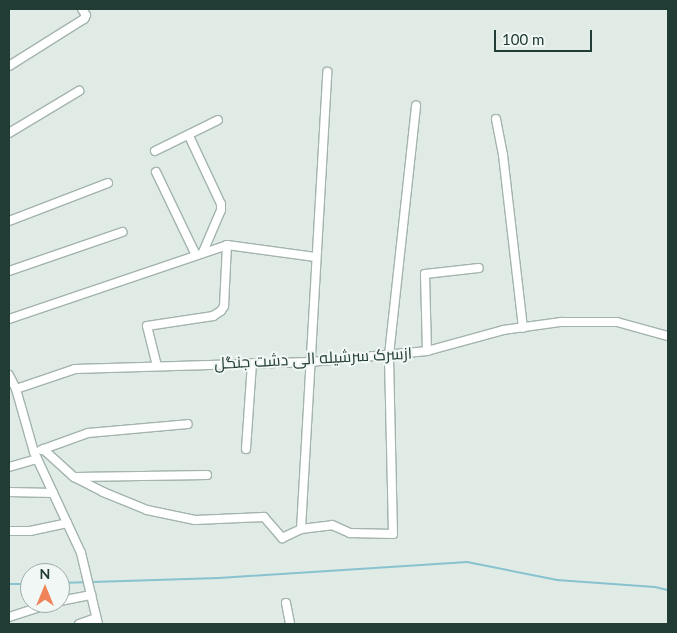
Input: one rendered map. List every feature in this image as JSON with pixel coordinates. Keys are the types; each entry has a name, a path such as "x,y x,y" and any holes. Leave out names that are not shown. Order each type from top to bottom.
{"street":[{"path":"9,66 84,19 86,15 82,9"},
{"path":"301,529 315,256 328,72"},
{"path":"9,133 79,91"},
{"path":"43,449 74,477 103,492 147,510 196,520 264,517 282,538 301,529 332,526 350,533 392,534 389,355 416,105"},
{"path":"496,119 504,155 523,328"},
{"path":"155,151 189,136 218,120"},
{"path":"189,136 221,204 221,210 200,253"},
{"path":"156,172 200,253"},
{"path":"9,221 108,183"},
{"path":"9,271 122,232"},
{"path":"9,318 228,245 315,256"},
{"path":"157,366 147,326 213,316 221,312 224,306 228,269 228,245"},
{"path":"427,351 425,274 479,268"},
{"name":"ازسرک سرشیله الی دشت جنگل","path":"16,389 75,369 310,362 389,355 427,351 503,330 560,322 617,322 668,336"},
{"path":"246,449 252,363"},
{"path":"9,375 16,389 36,456 81,553 97,621 79,624"},
{"path":"9,467 36,456 43,449 88,433 188,424"},
{"path":"74,477 206,475"},
{"path":"9,492 53,494"},
{"path":"9,531 30,531 67,524"},
{"path":"70,599 91,595"},
{"path":"286,603 290,624"}],"waterway":[{"path":"92,582 219,578 467,562 557,580 655,587 668,590"},
{"path":"70,583 84,582"},
{"path":"9,584 20,584"}]}
